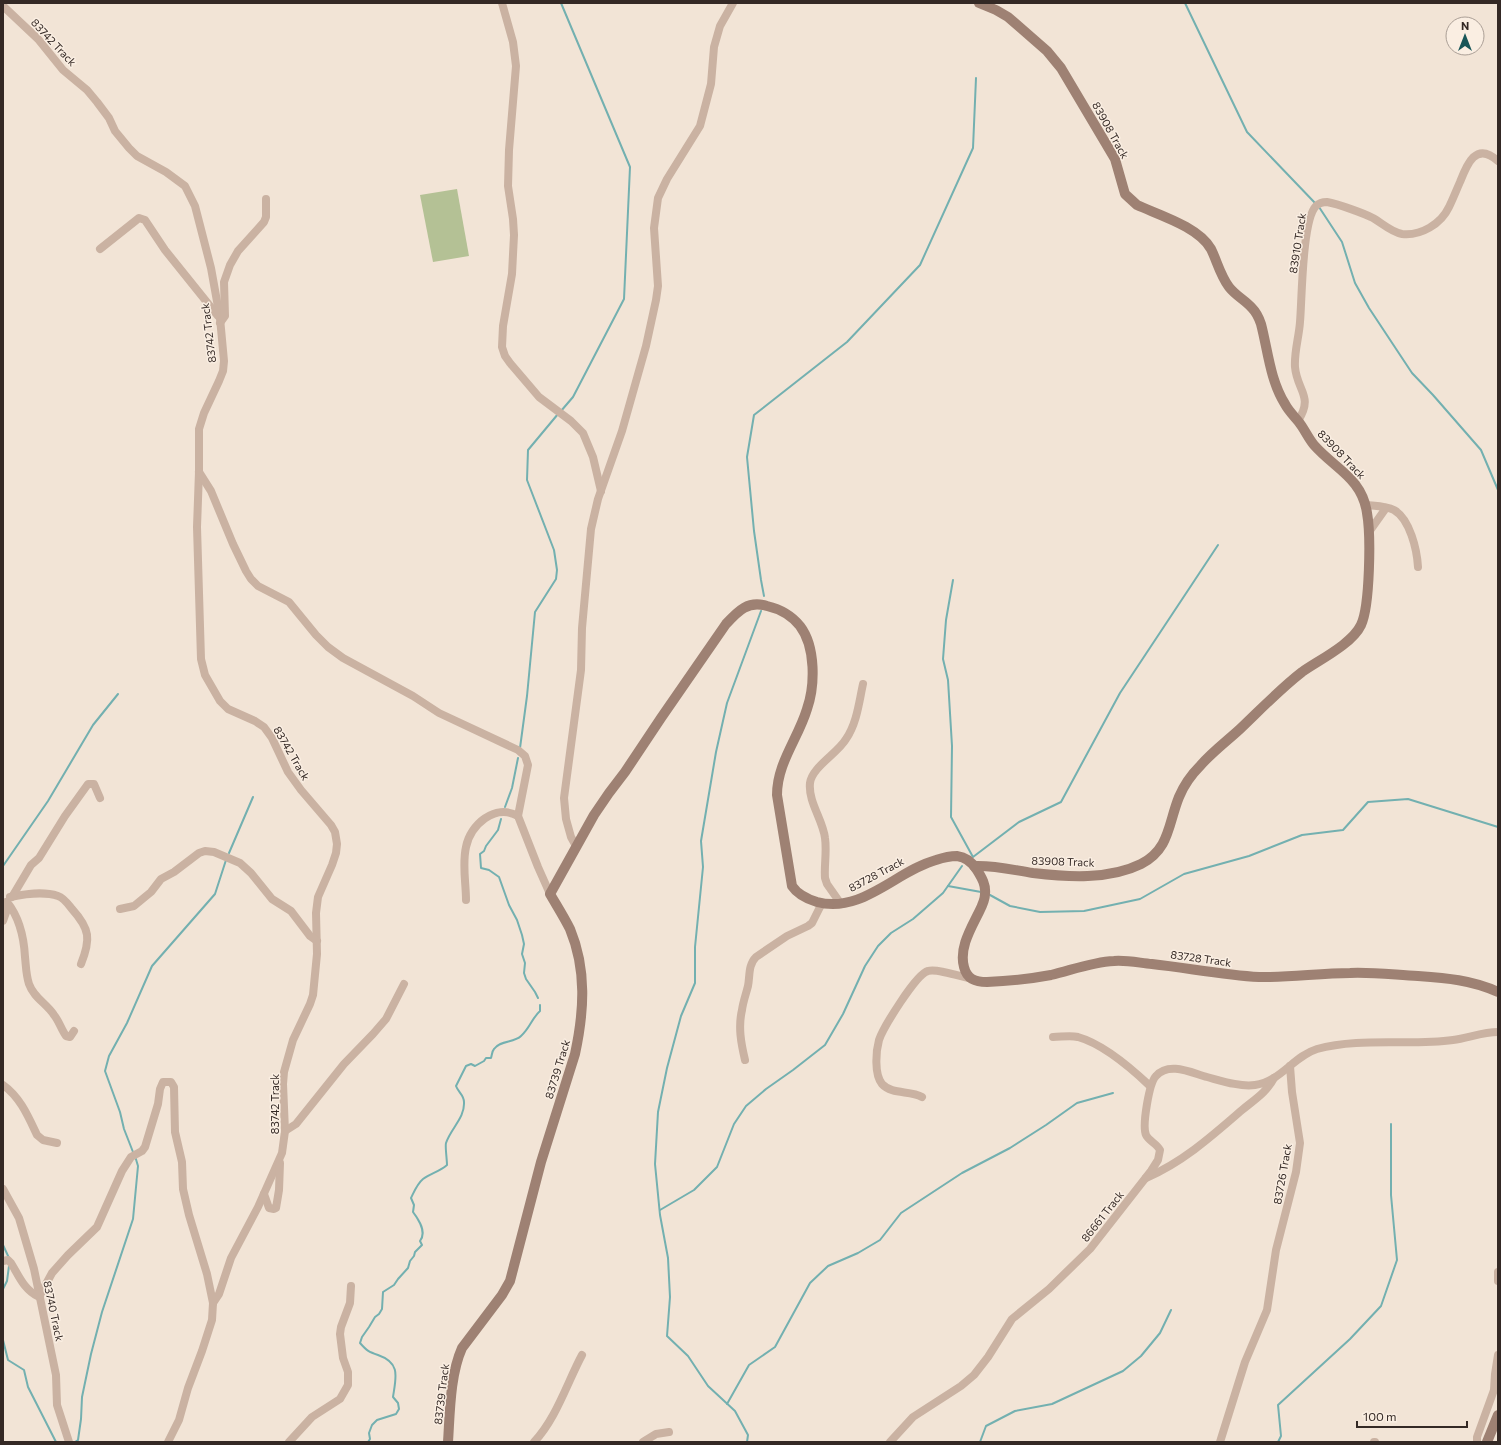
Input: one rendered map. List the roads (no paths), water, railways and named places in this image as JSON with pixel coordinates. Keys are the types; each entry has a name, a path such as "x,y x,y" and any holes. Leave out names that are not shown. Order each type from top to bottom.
{"street":[{"path":"502,3 513,42 516,66 509,150 508,186 514,227 512,274 503,326 502,347 505,356 510,363 539,397 575,424 583,433 593,457 601,491"},
{"path":"576,846 571,837 566,819 565,788 581,670 582,628 591,529 601,491 622,431 646,346 656,300 658,286 654,228 658,198 667,179 700,126 711,84 714,47 720,26 734,3"},
{"name":"83908 Track","path":"974,866 994,866 1055,875 1100,875 1120,871 1140,864 1154,855 1165,841 1175,807 1184,786 1202,763 1302,673 1350,640 1357,632 1362,624 1366,602 1369,532 1366,505 1360,490 1353,480 1314,445 1298,421 1285,406 1275,384 1258,316 1252,308 1230,289 1211,249 1206,242 1192,230 1129,200 1122,187 1115,159 1061,68 1047,51 1008,17 979,3"},
{"name":"83742 Track","path":"3,6 38,39 63,70 87,90 109,118 115,131 129,148 138,156 185,186 195,206 211,268 220,320 224,361 223,371 200,421 197,527 200,583 201,659 205,675 212,688 228,709 255,721 264,727 272,738 288,772 301,790 331,825 335,832 337,844 336,853 318,897 316,913 317,954 313,995 293,1040 284,1072 283,1084 285,1131 280,1160 258,1207 231,1258 219,1294 213,1303 212,1320 202,1351 188,1388 179,1420 168,1442"},
{"name":"83910 Track","path":"1298,421 1305,407 1304,397 1295,368 1300,320 1300,291 1309,219 1315,207 1321,203 1327,202 1364,214 1401,234 1416,233 1430,227 1443,218 1472,158 1481,153 1493,156 1498,161"},
{"path":"100,249 139,218 145,220 165,250 220,320 224,319 226,312 224,290 227,273 238,251 264,222 266,217 266,199"},
{"path":"199,472 211,491 228,532 251,579 258,586 289,602 316,636 328,647 343,658 413,696 439,713 518,750 525,756 528,765 518,816 512,813 496,812 488,815 474,829 466,847 466,900"},
{"path":"1366,505 1386,508 1396,512 1405,523 1416,547 1418,567"},
{"path":"1369,532 1386,508"},
{"name":"83728 Track","path":"550,894 594,815 726,624 745,606 754,604 764,605 783,612 800,626 805,635 811,656 812,687 810,699 799,729 780,771 777,786 777,795 792,886 800,895 808,899 822,903 841,904 864,896 917,866 943,858 954,856 961,857 967,859 974,866"},
{"path":"841,904 827,884 825,878 825,839 820,818 810,793 810,782 812,776 846,740 853,727 863,684"},
{"path":"6,899 31,865 39,858 65,816 88,784 94,784 100,798"},
{"name":"83739 Track","path":"448,1442 452,1395 458,1357 465,1344 502,1295 510,1281 541,1162 575,1054 579,1036 583,1000 581,968 576,948 569,929 540,873 518,816"},
{"path":"120,909 134,906 151,892 161,879 174,872 199,853 206,850 240,863 251,873 272,899 291,911 310,936 317,941"},
{"path":"972,979 968,976 965,970 963,952 968,935 983,903 985,895 982,878 974,866"},
{"path":"6,899 33,893 54,895 62,898 82,921 86,931 88,944 80,964"},
{"path":"3,921 8,907 6,899"},
{"path":"6,899 15,914 19,926 30,988 54,1015 66,1036 70,1037 74,1031"},
{"path":"745,1060 741,1043 740,1021 753,960 787,936 812,923 822,903"},
{"name":"83728 Track","path":"972,979 985,982 1030,979 1101,962 1116,961 1190,968 1258,977 1353,973 1448,978 1472,982 1498,992"},
{"path":"922,1097 888,1089 879,1079 877,1066 878,1045 881,1035 903,997 922,973 928,970 938,971 972,979"},
{"path":"285,1131 296,1124 344,1064 374,1034 386,1019 404,984"},
{"path":"1053,1037 1076,1037 1097,1045 1150,1086 1156,1076 1168,1069 1188,1071 1206,1077 1253,1085 1263,1084 1303,1056 1316,1050 1329,1047 1453,1040 1498,1032"},
{"name":"83726 Track","path":"1220,1442 1225,1431 1244,1362 1267,1310 1276,1250 1296,1172 1300,1143 1292,1092 1290,1066"},
{"path":"1145,1178 1174,1164 1198,1148 1261,1095 1271,1085 1275,1077"},
{"path":"3,1261 8,1260 23,1284 29,1291 39,1297 52,1273 97,1227 122,1171 131,1157 142,1151 145,1146 156,1112 161,1085 167,1081 171,1082 174,1086 175,1132 182,1162 183,1189 189,1216 207,1274 213,1303"},
{"path":"3,1085 14,1094 22,1105 36,1135 40,1138 57,1143"},
{"name":"86661 Track","path":"890,1442 914,1417 962,1386 974,1375 988,1357 1012,1318 1049,1289 1090,1249 1145,1178 1160,1155 1158,1147 1147,1136 1145,1131 1150,1086"},
{"path":"264,1194 269,1208 276,1208 279,1190 280,1160"},
{"name":"83740 Track","path":"3,1189 19,1218 34,1269 56,1375 57,1405 69,1442"},
{"path":"1498,1272 1498,1281"},
{"path":"289,1442 312,1417 340,1399 348,1385 348,1372 343,1358 340,1334 350,1303 351,1286"},
{"path":"534,1442 557,1409 571,1375 582,1355"},
{"path":"1477,1442 1477,1437 1494,1390 1498,1355"},
{"path":"1487,1442 1498,1415"},
{"path":"643,1442 656,1434 669,1432"}],"waterway":[{"path":"561,3 630,167 624,299 573,397 561,411"},
{"path":"1185,3 1247,132 1316,204"},
{"path":"764,596 754,531 747,457 754,415 847,342 920,265 973,148 976,78"},
{"path":"1319,207 1342,242 1355,283 1369,308 1412,373 1481,450 1498,490"},
{"path":"520,748 527,696 535,612 556,579 557,570 554,550 527,480 528,450 558,414"},
{"path":"953,580 946,620 943,659 948,680 952,746 951,817 973,857 1019,822 1061,802 1120,693 1218,545"},
{"path":"747,1442 748,1435 735,1411 708,1386 688,1356 667,1336 670,1297 668,1258 660,1215 655,1164 658,1112 667,1068 681,1016 695,983 695,947 703,867 701,841 716,752 727,703 761,611"},
{"path":"3,866 48,801 93,725 118,694"},
{"path":"505,807 512,788 518,758"},
{"path":"229,853 253,797"},
{"path":"990,895 1010,906 1040,912 1084,911 1140,899 1184,874 1249,856 1302,835 1343,830 1368,802 1408,799 1498,827"},
{"path":"501,819 498,830 484,851 480,854 481,868 489,870 499,877 522,935 524,944 522,954 525,963 524,973 538,998"},
{"path":"133,1152 105,1071 109,1056 127,1023 152,966 215,894 226,860"},
{"path":"660,1210 694,1190 717,1167 734,1124 746,1106 766,1089 825,1045 843,1014 865,966 878,946 891,933 913,919 943,893 962,866"},
{"path":"948,886 981,892"},
{"path":"368,1442 370,1439 369,1433 372,1425 377,1420 396,1414 399,1409 398,1403 393,1397 396,1377 394,1367 385,1358 368,1351 360,1343 362,1337 382,1309 383,1292 394,1285 408,1268 415,1252 422,1245 420,1241 423,1234 420,1222 413,1212 414,1205 411,1198 417,1186 423,1179 447,1165 446,1143 464,1108 463,1097 456,1086 466,1066 471,1064 475,1066 484,1061 486,1058 491,1058 493,1051 497,1046 515,1040 521,1036 540,1011 540,1005"},
{"path":"727,1404 749,1365 775,1347 810,1283 828,1266 858,1253 880,1240 901,1213 962,1173 1010,1148 1077,1103 1113,1093"},
{"path":"1278,1442 1281,1436 1278,1405 1350,1339 1381,1306 1397,1260 1391,1195 1391,1124"},
{"path":"75,1442 78,1440 82,1397 91,1354 102,1312 133,1219 138,1166 135,1156"},
{"path":"3,1245 9,1258"},
{"path":"3,1289 7,1281 9,1266"},
{"path":"980,1442 986,1426 1015,1411 1052,1404 1123,1371 1141,1356 1160,1333 1171,1310"},
{"path":"3,1340 8,1360 24,1370 28,1387 56,1442"}]}
